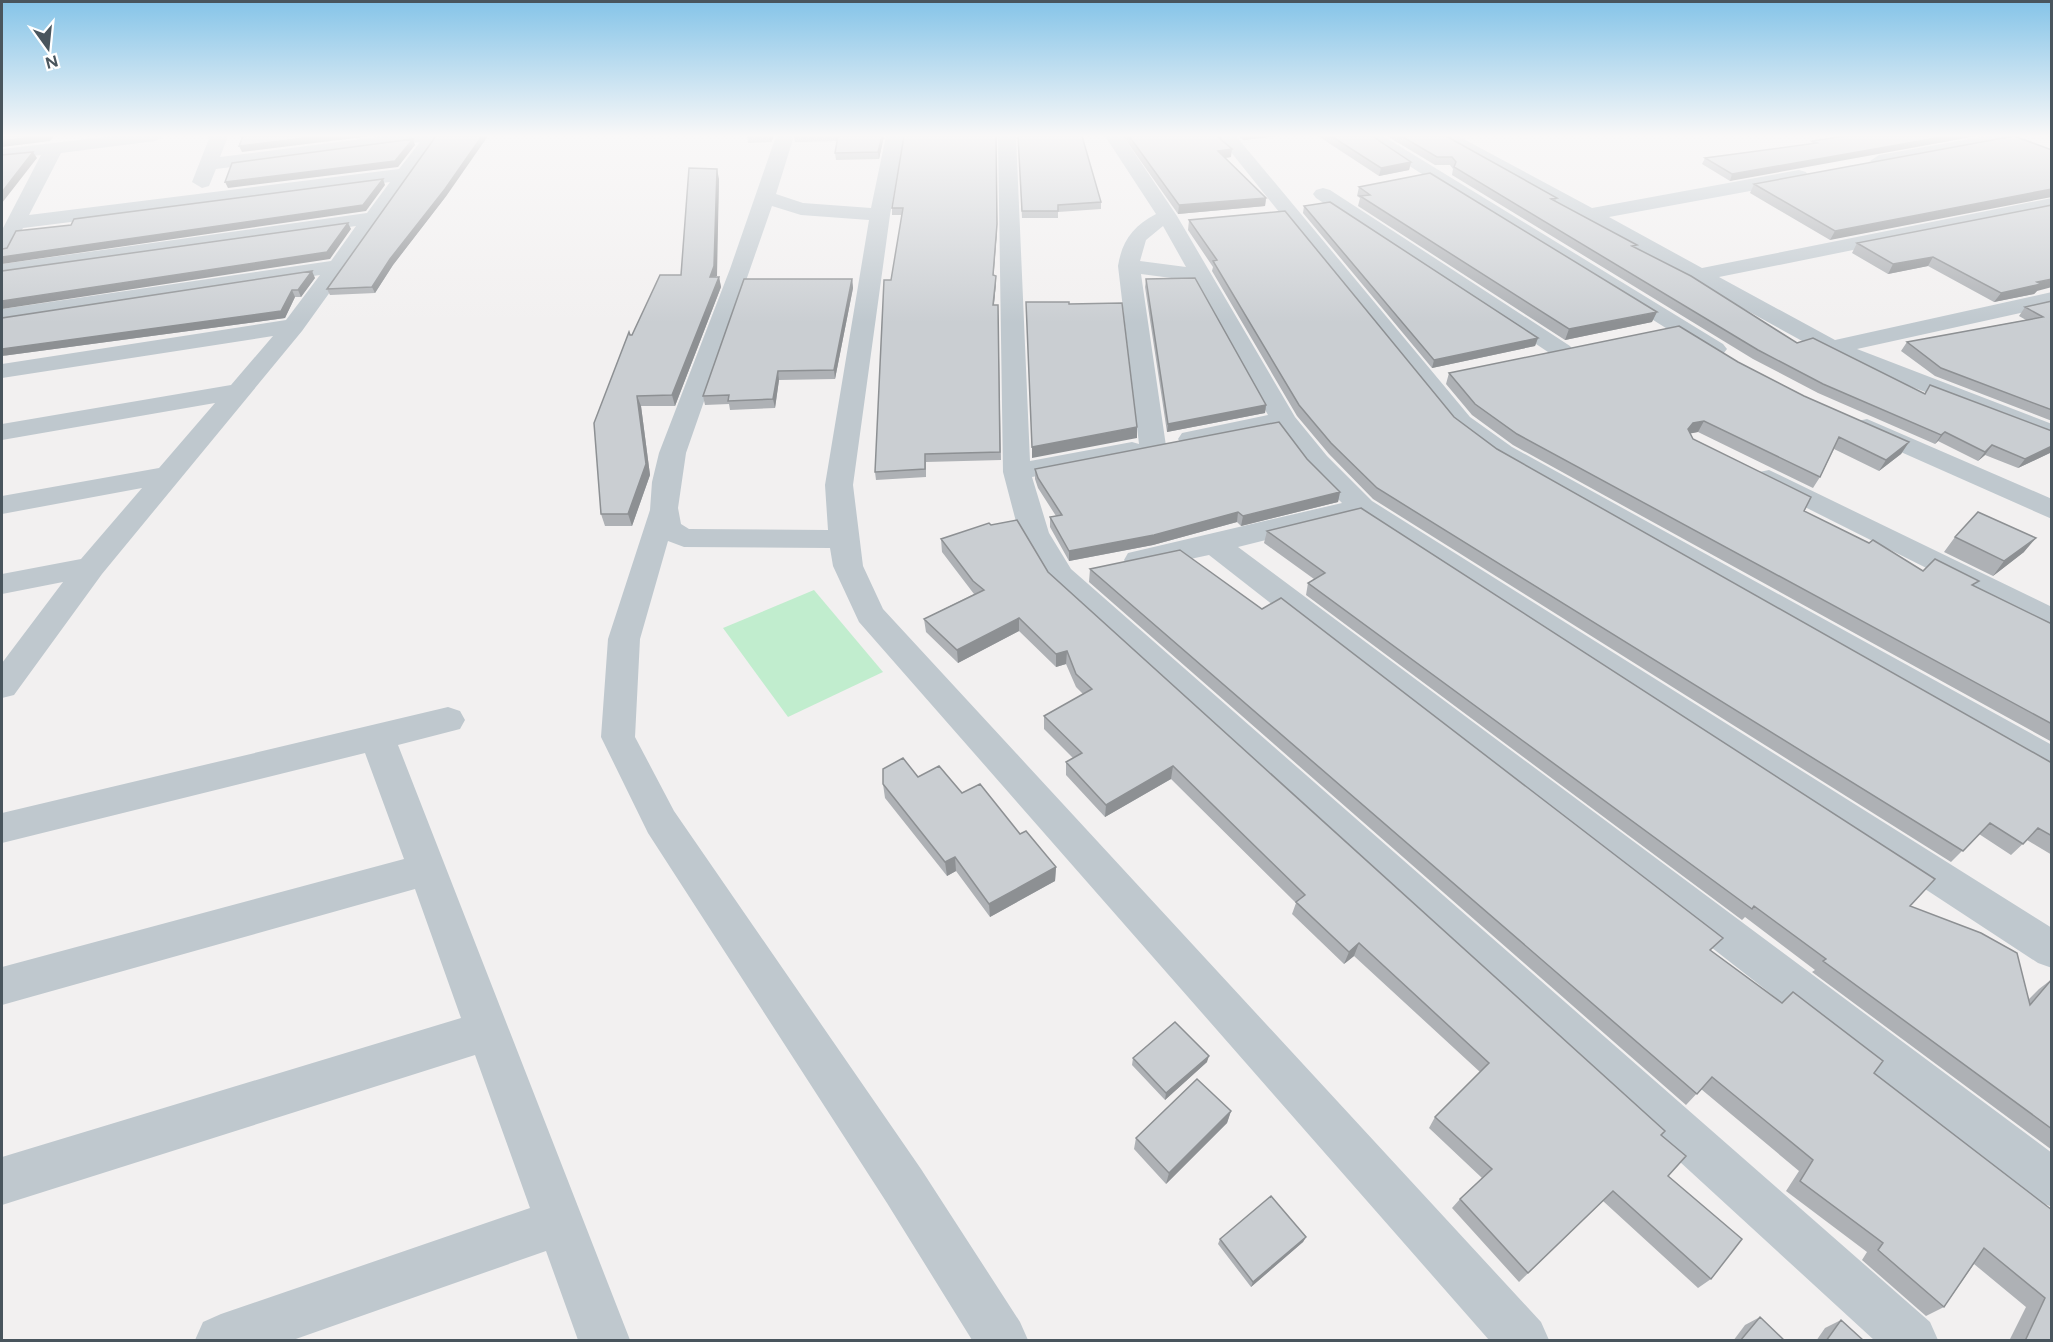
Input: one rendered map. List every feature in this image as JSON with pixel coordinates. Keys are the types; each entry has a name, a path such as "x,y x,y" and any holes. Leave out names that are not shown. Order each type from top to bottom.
{"street":[{"path":"2,249 28,199"},
{"path":"15,223 206,199"},
{"path":"2,686 91,567 294,326 387,199"},
{"path":"765,199 725,314 685,414 663,493 661,515 624,639 618,737 661,822 897,1176 1002,1341"},
{"path":"771,199 801,209 880,215"},
{"path":"883,199 839,485 843,539 848,566 870,614 1523,1341"},
{"path":"1009,199 1017,471 1034,532 1089,570 1137,647 1912,1341"},
{"path":"1161,199 1177,220 1201,276 1284,420 1317,462 1362,507 2052,950"},
{"path":"1271,199 1279,210 1436,377 1461,422 1503,453 2052,762"},
{"path":"1279,210 1310,199"},
{"path":"1330,199 1573,349 1528,358"},
{"path":"1475,199 1734,360"},
{"path":"1559,199 1832,348 2052,433"},
{"path":"1588,215 1675,199"},
{"path":"1698,275 2052,204"},
{"path":"2,270 373,218"},
{"path":"1153,446 1129,266 1131,247 1144,228 1177,220"},
{"path":"2,316 338,266"},
{"path":"1129,266 1201,276"},
{"path":"1832,348 2052,299"},
{"path":"2,371 294,326"},
{"path":"1645,333 1677,326"},
{"path":"2,432 241,391"},
{"path":"1851,419 2052,510"},
{"path":"1017,471 1284,420"},
{"path":"1747,467 2052,620"},
{"path":"2,505 168,475"},
{"path":"1089,570 1214,544 1362,507"},
{"path":"661,515 667,529 684,538 843,539"},
{"path":"1214,544 2052,1183"},
{"path":"2,584 91,567"},
{"path":"2,828 447,720"},
{"path":"377,737 604,1341"},
{"path":"2,986 427,869"},
{"path":"2,1181 487,1031"},
{"path":"221,1341 560,1222"}],"green space":[{"path":"814,590 883,672 788,717 723,628"}],"building":[{"path":"231,199 368,199 363,205 2,257 2,249 7,248 16,231 71,225 74,219"},
{"path":"391,199 437,199 390,259 372,287 327,289"},
{"path":"687,199 716,199 714,266 710,277 719,277 672,395 637,396 646,464 628,514 601,514 594,423 629,332 632,335 660,275 681,275"},
{"path":"894,199 997,199 993,275 996,276 993,305 998,305 1000,452 925,454 925,469 875,472 884,280 891,280 903,208 892,208"},
{"path":"1021,199 1100,199 1101,202 1058,205 1058,211 1022,211"},
{"path":"1174,199 1258,199 1179,205"},
{"path":"1364,199 1472,199 1657,312 1569,329"},
{"path":"1507,199 1553,199 1551,199 1637,245 1632,246 1691,276 1797,343 1813,338 1925,394 1930,385 2052,431 2052,446 2025,459 1992,445 1985,452 1945,432 1941,435 1823,384 1758,350"},
{"path":"1779,199 2002,199 1835,231"},
{"path":"1330,202 1538,338 1434,360 1304,206"},
{"path":"2052,205 2052,279 2037,282 2041,284 2001,293 1933,257 1893,264 1857,243"},
{"path":"1285,211 1454,417 1497,449 2052,763 2052,836 2038,828 2023,844 1990,823 1963,851 1377,488 1331,443 1299,405 1213,261 1217,260 1189,220"},
{"path":"348,223 327,252 2,301 2,271"},
{"path":"312,271 298,290 292,290 281,311 2,349 2,318"},
{"path":"1195,278 1266,405 1168,424 1146,279"},
{"path":"744,279 852,279 834,370 778,371 773,399 728,401 729,395 703,396"},
{"path":"2052,301 2052,410 1941,368 1907,342 2043,317 2025,307"},
{"path":"1026,302 1122,303 1137,427 1032,447"},
{"path":"1679,326 1738,362 1804,396 1909,442 1886,460 1839,437 1820,477 1704,421 1693,423 1688,429 1693,439 1811,497 1804,511 1869,543 1873,540 1923,571 1935,559 1979,581 1972,585 2052,624 2052,724 1517,434 1475,404 1449,373"},
{"path":"1279,422 1307,459 1340,492 1243,516 1238,512 1154,535 1069,551 1050,517 1062,515 1038,478 1035,469"},
{"path":"1361,508 1935,879 1910,906 1981,933 2017,953 2030,1005 2052,979 2052,1129 1823,961 1826,959 1754,906 1752,909 1308,583 1325,573 1267,531"},
{"path":"1978,512 2036,538 2004,561 1955,537"},
{"path":"1017,520 1048,572 1665,1131 1661,1135 1686,1156 1668,1176 1742,1239 1711,1279 1613,1191 1528,1273 1460,1199 1492,1169 1435,1117 1489,1063 1359,943 1349,952 1296,902 1305,895 1173,766 1106,805 1066,762 1082,753 1044,716 1092,689 1076,674 1067,651 1056,654 1019,618 957,650 924,619 984,590 973,581 941,539 989,523 991,525"},
{"path":"1180,550 1262,609 1281,598 1723,938 1710,950 1782,1003 1793,992 1883,1061 1874,1073 2052,1210 2052,1341 2025,1341 2045,1298 1984,1248 1944,1307 1878,1250 1883,1243 1800,1181 1813,1160 1712,1077 1697,1094 1090,569"},
{"path":"903,758 918,777 939,766 962,793 980,784 1020,834 1026,831 1056,867 989,904 955,857 945,862 883,784 883,769"},
{"path":"1175,1022 1209,1056 1166,1093 1133,1058"},
{"path":"1197,1079 1231,1111 1169,1173 1136,1138"},
{"path":"1271,1196 1306,1237 1253,1282 1220,1239"},
{"path":"1760,1317 1785,1341 1740,1341"},
{"path":"1841,1320 1864,1341 1826,1341"}]}
